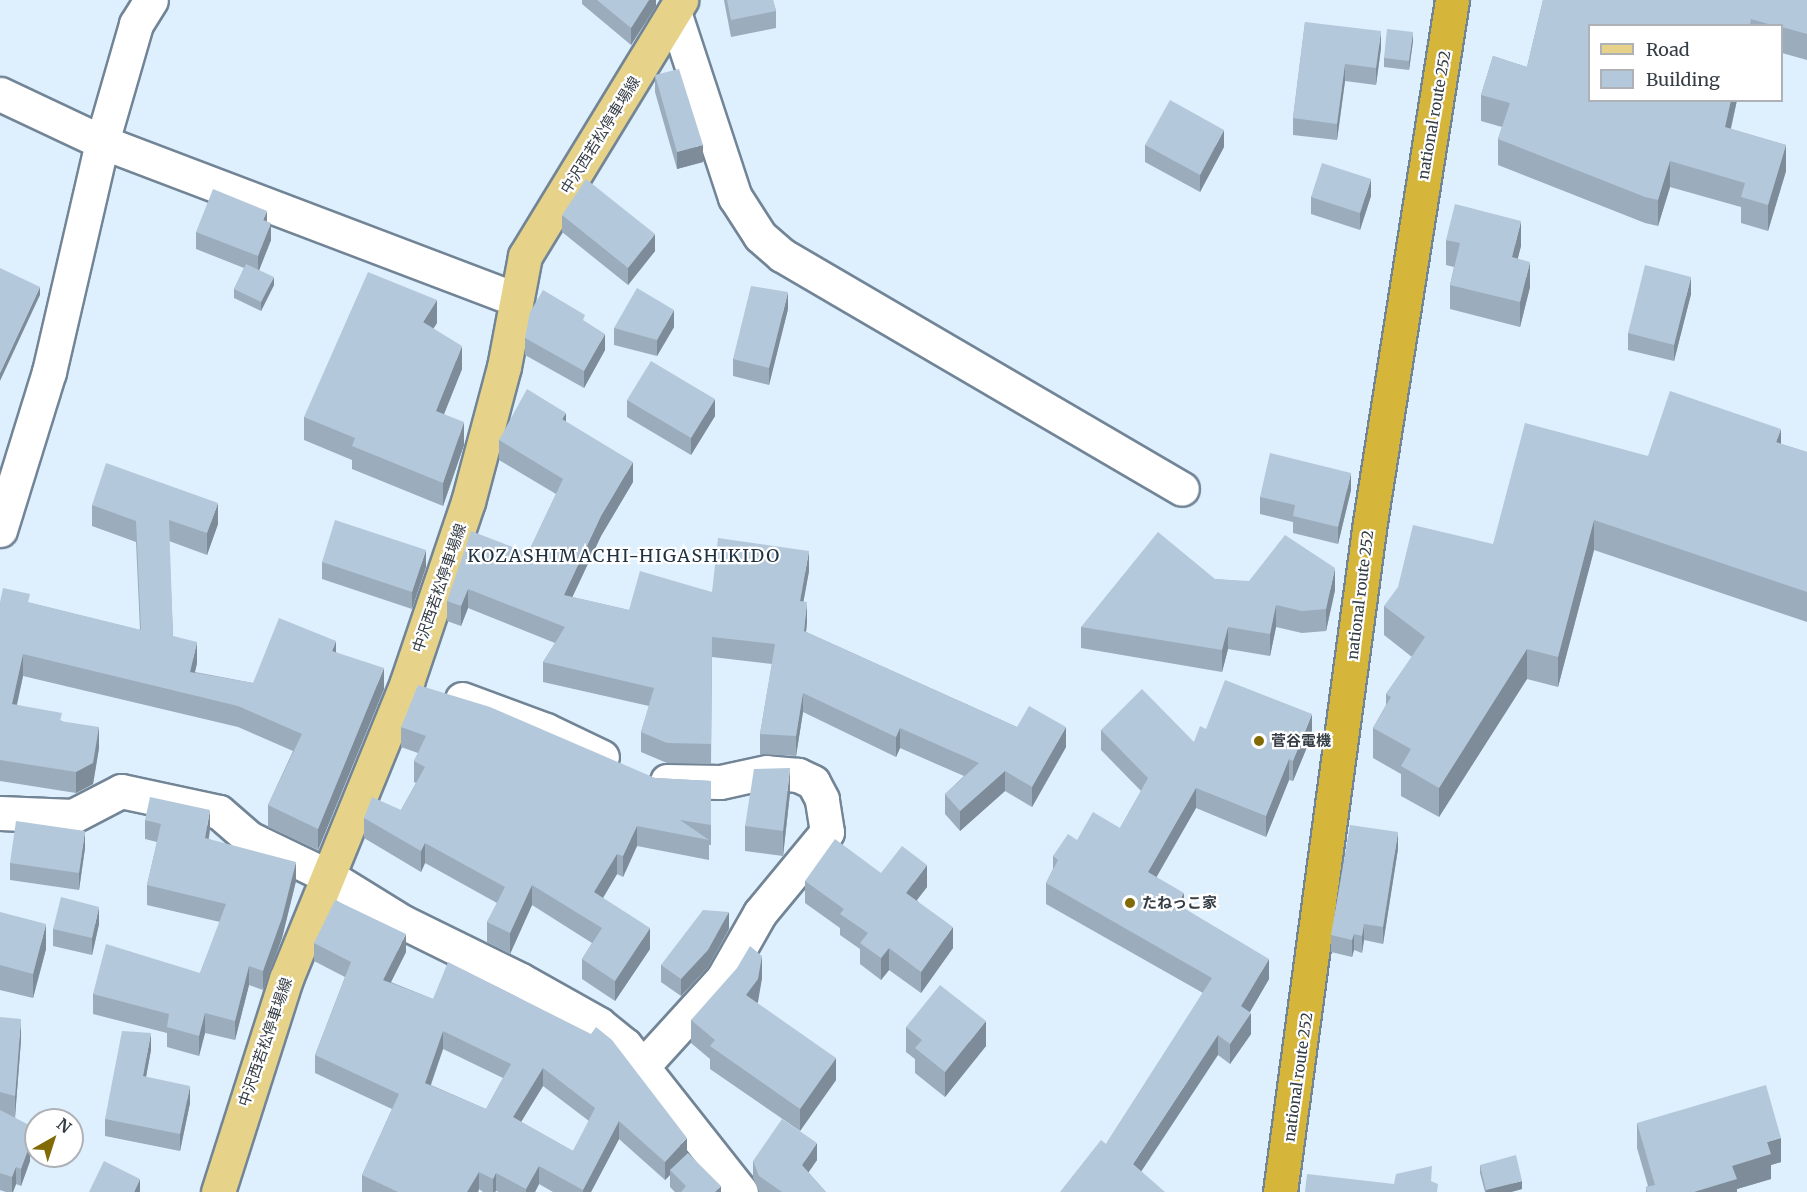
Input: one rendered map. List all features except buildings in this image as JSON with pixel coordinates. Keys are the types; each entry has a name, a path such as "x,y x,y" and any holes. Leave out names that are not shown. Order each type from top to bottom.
{"highway":[{"name":"national route 252","path":"1280,1192 1292,1132 1370,522 1452,0"}],"main road":[{"name":"中沢西若松停車場線","path":"218,1192 285,979 330,877 407,682 468,502 504,367 515,299 525,256 678,7"}],"street":[{"path":"0,530 49,372 102,142 136,24 151,0"},
{"path":"678,7 735,197 760,236 782,255 1182,489"},
{"path":"0,94 102,142 515,299"},
{"path":"407,682 497,710 662,781 684,784 720,782 766,772 798,775 813,782 822,799 827,832 760,913 723,978 642,1067"},
{"path":"0,813 73,816 121,791 219,812 249,838 330,877 403,922 521,980 599,1024 625,1045 741,1192"}],"place":[{"name":"菅谷電機","path":"1259,741"},
{"name":"たねっこ家","path":"1130,903"}],"district":[{"name":"KOZASHIMACHI-HIGASHIKIDO","path":"624,556"}]}
